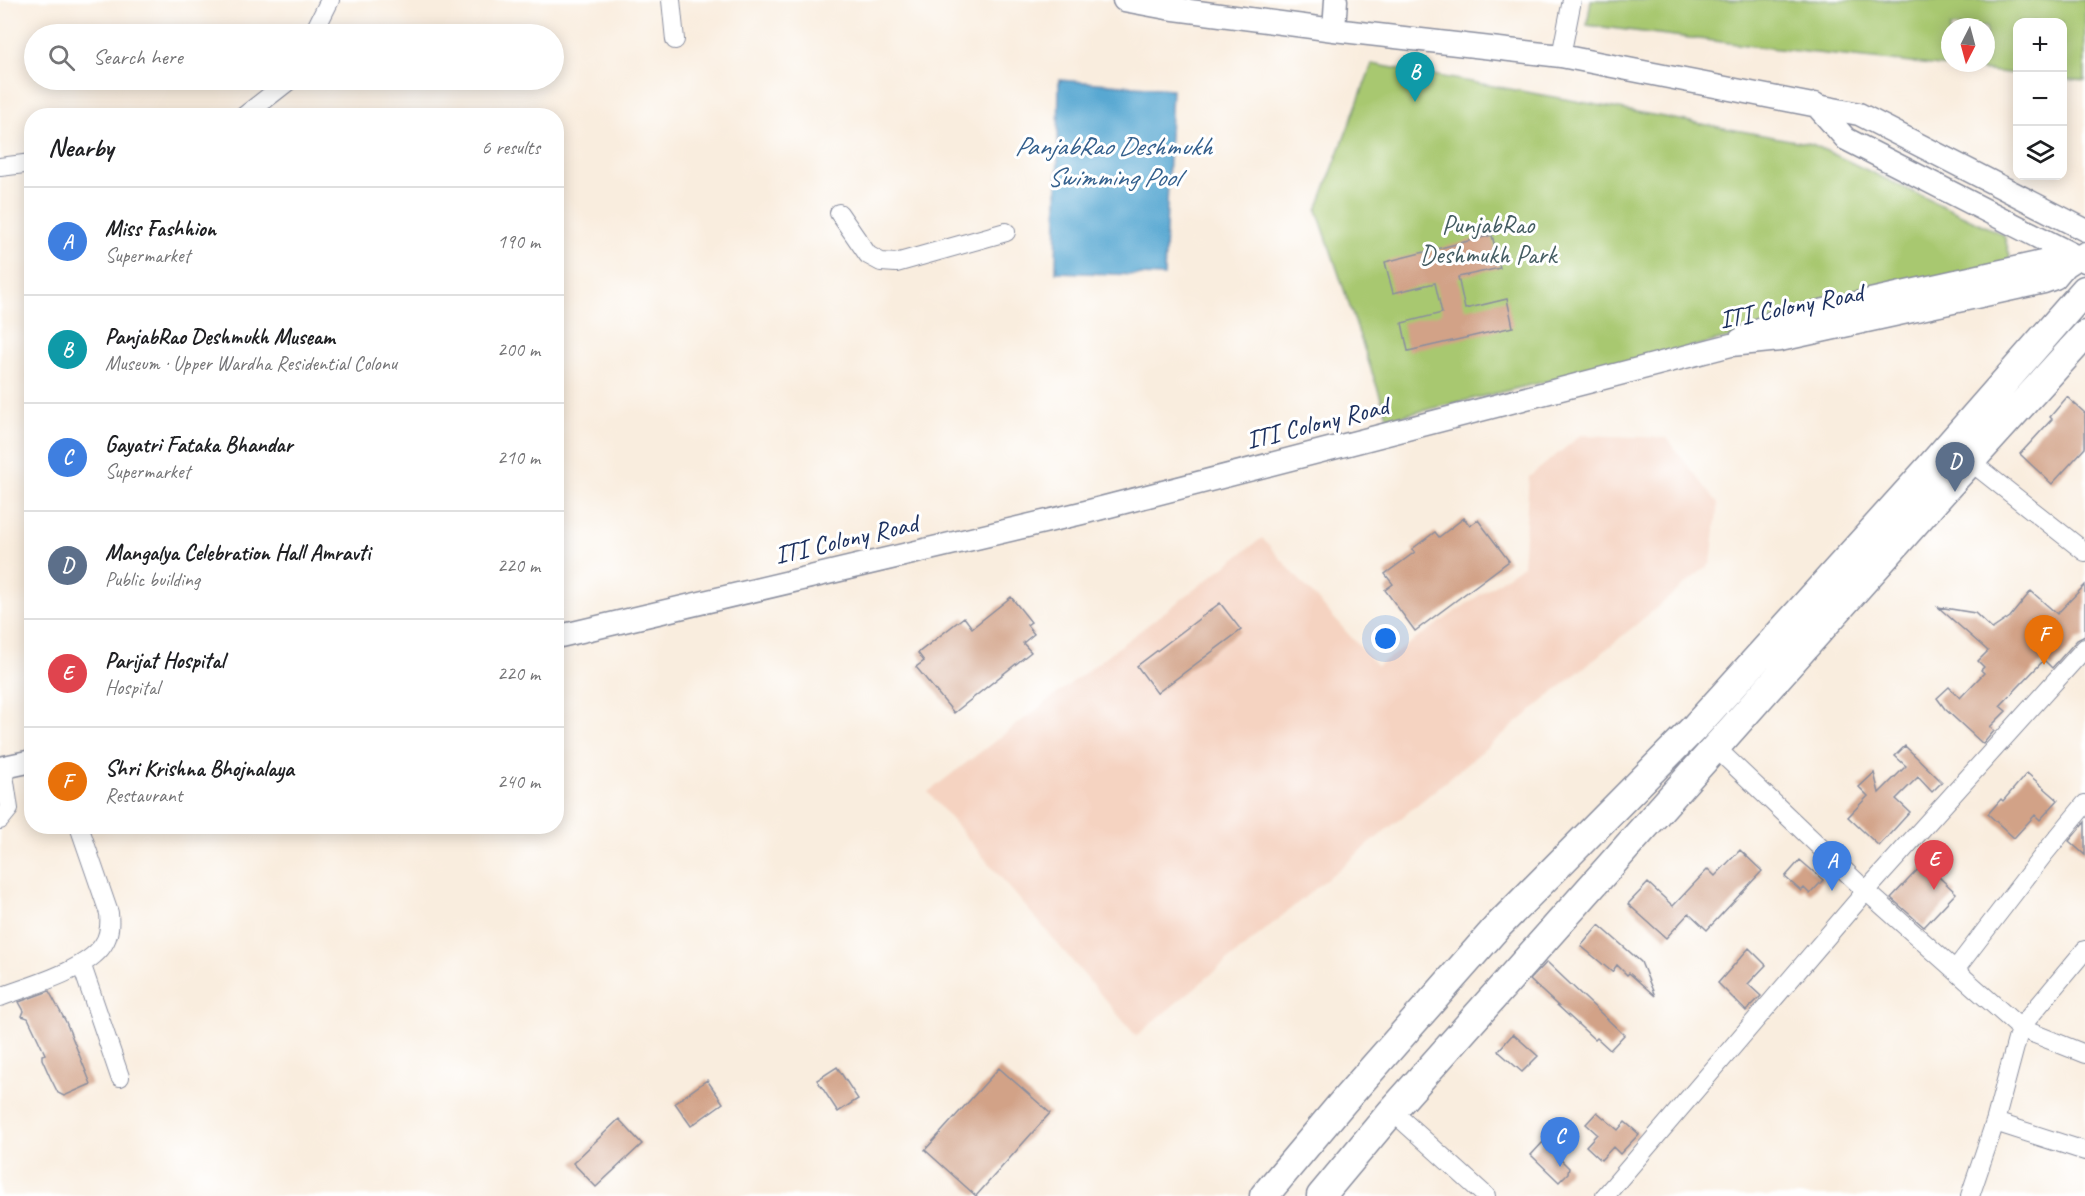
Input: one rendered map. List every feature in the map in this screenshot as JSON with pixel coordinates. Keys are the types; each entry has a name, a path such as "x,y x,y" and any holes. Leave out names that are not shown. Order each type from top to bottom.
{"main road":[{"path":"1321,1196 1392,1112 1716,748 1939,476 2085,290"},
{"path":"1264,1196 1343,1101 1498,926 1939,476 1971,462 2085,335"}],"street":[{"path":"318,24 330,0"},
{"path":"671,0 675,40"},
{"path":"1124,0 1168,4 1334,30 1561,56 1859,114 2085,230"},
{"path":"1334,30 1336,0"},
{"path":"1561,56 1572,0"},
{"path":"253,108 277,90"},
{"path":"1815,104 1846,139 2079,259"},
{"path":"0,167 24,164"},
{"path":"839,213 868,255 881,262 896,262 1005,232"},
{"name":"ITI Colony Road","path":"564,635 1086,512 1731,345 1780,340 2043,282 2055,278 2079,259"},
{"path":"1971,462 2085,552"},
{"path":"1605,1196 1866,891 2085,648"},
{"path":"1716,748 1866,891 2020,1028 2085,1054"},
{"path":"0,820 9,809 2,768 24,763"},
{"path":"1955,970 2085,804"},
{"path":"0,997 82,966 103,946 110,926 109,913 82,834"},
{"path":"1970,1196 1995,1122 2020,1028 2085,950"},
{"path":"82,966 120,1077"},
{"path":"1392,1112 1486,1196"},
{"path":"1995,1122 2085,1151"}],"shaded area":[{"path":"1581,435 1666,438 1718,503 1711,563 1136,1036 928,792 1262,538 1377,666 1523,565 1529,477"}],"green space":[{"path":"1591,0 2085,0 2085,81 2067,79 2067,18 2013,18 2013,74 1995,72 1995,18 1941,18 1941,66 1778,49 1587,25"},
{"name":"PunjabRao Deshmukh Park","path":"1372,64 1812,144 2004,235 2010,256 2002,273 1388,419 1317,210"}],"water":[{"name":"PanjabRao Deshmukh Swimming Pool","path":"1059,80 1172,89 1164,276 1056,272"}],"building":[{"path":"1492,235 1500,268 1458,277 1465,309 1507,299 1513,327 1408,351 1402,323 1442,313 1435,283 1393,293 1385,262"},
{"path":"2067,397 2085,413 2085,448 2052,484 2020,454 2052,419 2050,417"},
{"path":"1464,518 1470,526 1478,520 1509,561 1415,631 1385,590 1393,584 1385,574 1415,552 1412,549 1435,532 1439,537"},
{"path":"2085,585 2085,636 2077,640 2052,668 2044,660 2000,706 2006,711 1990,727 1994,731 1983,744 1945,709 1937,698 1949,687 1960,698 1984,673 1981,670 1984,667 1978,661 1988,651 1938,607 1975,613 1992,629 2010,617 2031,591 2057,614"},
{"path":"1011,597 1031,622 1027,625 1034,634 1023,643 1031,652 954,713 916,667 924,661 918,653 964,617 972,628"},
{"path":"1220,603 1241,630 1157,693 1137,666"},
{"path":"1905,746 1942,782 1932,792 1918,777 1896,799 1910,812 1879,846 1848,817 1868,796 1859,787 1874,773 1879,793 1906,766 1895,756"},
{"path":"2027,773 2058,800 2040,820 2035,815 2014,838 1988,814 2001,799 2003,801"},
{"path":"2085,822 2085,855 2069,841"},
{"path":"1740,850 1762,871 1707,930 1689,913 1666,938 1628,904 1648,883 1673,906 1708,869 1715,876"},
{"path":"1800,860 1823,880 1810,894 1804,888 1801,891 1785,877"},
{"path":"1924,863 1956,893 1924,927 1891,898"},
{"path":"1599,925 1641,962 1655,996 1629,973 1627,975 1617,965 1612,972 1581,946"},
{"path":"1749,948 1766,965 1748,984 1761,996 1746,1011 1718,983"},
{"path":"1547,962 1624,1035 1610,1050 1597,1038 1595,1040 1530,980"},
{"path":"49,991 66,1022 91,1084 64,1096 58,1093 50,1077 42,1059 42,1055 45,1054 28,1018 22,1016 24,1011 19,1002"},
{"path":"1513,1034 1538,1056 1522,1072 1498,1051"},
{"path":"837,1067 858,1099 838,1112 817,1080"},
{"path":"999,1068 1050,1113 976,1196 925,1150"},
{"path":"707,1080 723,1103 691,1126 675,1103"},
{"path":"1597,1112 1618,1130 1625,1122 1639,1134 1620,1154 1613,1147 1601,1160 1586,1146 1597,1134 1586,1124"},
{"path":"619,1119 642,1144 596,1187 573,1163"},
{"path":"1543,1142 1569,1168 1568,1173 1559,1182 1531,1155"}],"place":[{"name":"PanjabRao Deshmukh Museam","path":"1415,102"},
{"name":"Mangalya Celebration Hall Amravti","path":"1955,492"},
{"name":"Shri Krishna Bhojnalaya","path":"2044,665"},
{"name":"Parijat Hospital","path":"1934,890"},
{"name":"Miss Fashhion","path":"1832,891"},
{"name":"Gayatri Fataka Bhandar","path":"1560,1167"}]}
